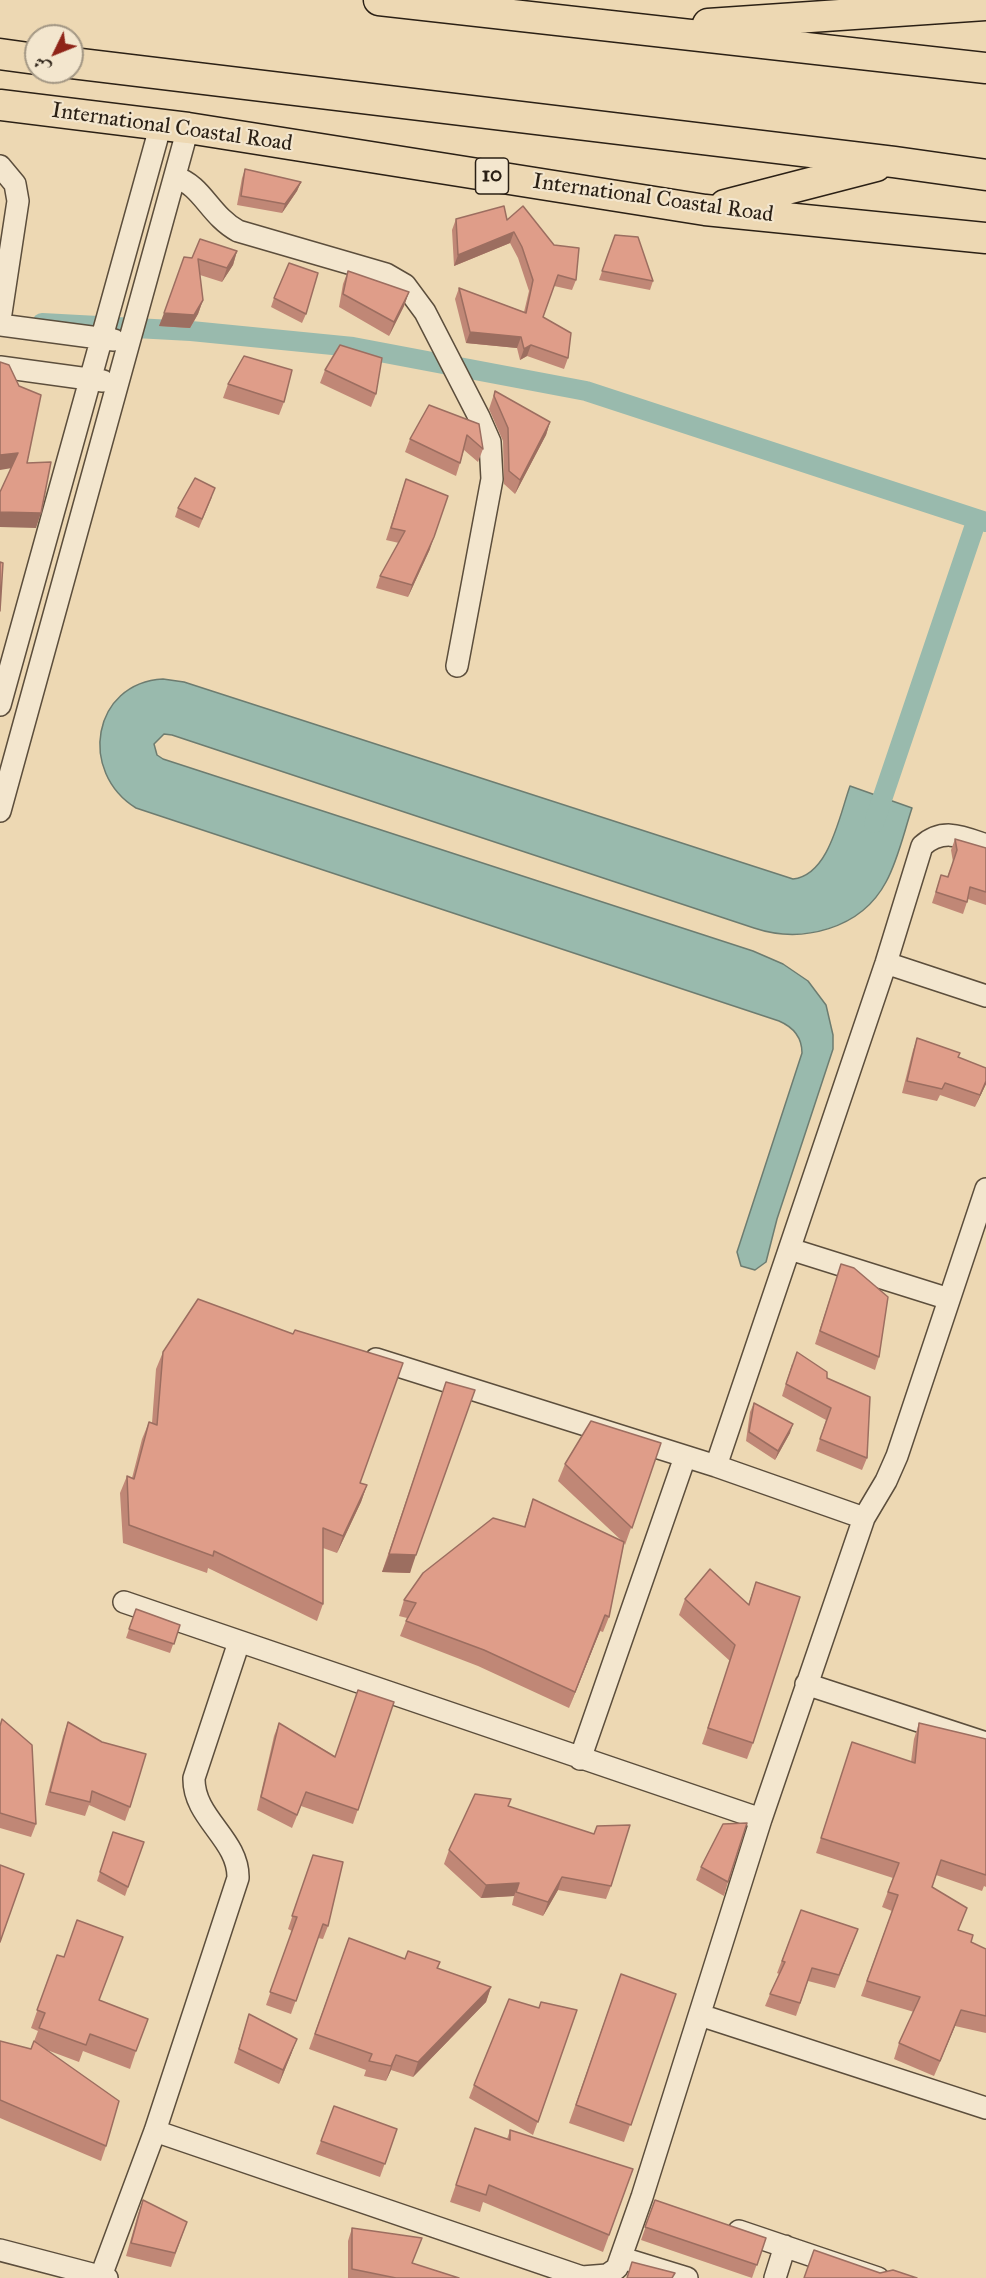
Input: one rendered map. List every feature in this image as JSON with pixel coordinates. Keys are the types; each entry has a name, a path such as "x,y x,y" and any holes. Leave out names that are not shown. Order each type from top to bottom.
{"highway":[{"path":"379,0 986,68"},
{"path":"628,29 986,5"},
{"path":"0,54 24,57"},
{"path":"84,64 986,175"},
{"name":"International Coastal Road","path":"0,105 175,126 705,210 986,238"},
{"path":"705,210 894,162"}],"street":[{"path":"0,811 174,177 175,126"},
{"path":"0,705 102,338 175,126"},
{"path":"0,166 6,170 15,184 18,201 0,320"},
{"path":"174,177 191,184 209,208 226,225 249,234 386,273 405,285 425,312 485,429 492,455 492,479 458,666"},
{"path":"0,325 130,342"},
{"path":"0,367 117,383"},
{"path":"716,1466 886,963 922,846 930,839 952,834 986,846"},
{"path":"886,963 986,996"},
{"path":"155,2131 582,2277 607,2275 617,2268 642,2198 761,1819 806,1684 864,1518 886,1481 897,1455 986,1190"},
{"path":"790,1249 950,1299"},
{"path":"360,1354 716,1466 864,1518"},
{"path":"580,1759 685,1457"},
{"path":"124,1602 761,1819"},
{"path":"0,2250 104,2277 155,2131 238,1878 235,1858 201,1808 193,1789 194,1778 239,1642"},
{"path":"806,1684 986,1743"},
{"path":"700,2015 986,2108"},
{"path":"642,2198 664,2205"},
{"path":"719,2224 878,2278"},
{"path":"775,2278 785,2246"},
{"path":"622,2258 687,2278"}],"shaded area":[{"path":"163,679 184,682 793,879 805,875 816,867 824,856 837,828 850,786 912,808 894,865 886,882 862,911 829,929 810,933 772,933 172,735 164,734 154,744 157,755 163,759 753,951 783,964 808,981 826,1005 833,1035 833,1049 777,1219 766,1262 755,1270 741,1266 737,1252 802,1053 798,1037 788,1026 779,1021 136,808 118,792 106,773 100,752 101,732 108,712 121,696 139,684"}],"building":[{"path":"245,169 301,182 285,204 241,196"},
{"path":"504,206 507,220 523,206 554,245 579,248 576,280 558,275 543,317 571,333 568,358 531,345 524,349 521,337 470,332 459,288 526,313 533,280 522,247 514,232 458,255 456,219"},
{"path":"615,235 638,237 653,281 602,271"},
{"path":"200,239 237,251 227,268 198,259 203,300 194,315 164,313 184,257 192,258"},
{"path":"289,263 318,273 306,314 274,298"},
{"path":"348,271 409,292 394,322 343,294"},
{"path":"340,345 382,358 376,394 325,370"},
{"path":"244,356 292,370 284,402 228,384"},
{"path":"0,362 9,365 19,386 41,395 27,463 51,462 41,513 0,512 0,492 18,453 0,455"},
{"path":"495,391 550,422 520,480 509,471 508,428 494,396"},
{"path":"429,405 479,424 483,449 467,435 460,463 410,439"},
{"path":"195,478 215,488 202,519 178,508"},
{"path":"406,479 448,496 434,537 412,585 380,576 405,531 391,528"},
{"path":"0,562 3,563 0,611"},
{"path":"955,839 986,848 986,892 970,887 967,902 936,892 941,875 948,877 957,850"},
{"path":"917,1038 960,1053 958,1057 986,1068 986,1081 980,1095 945,1083 942,1089 907,1081"},
{"path":"841,1264 854,1268 888,1297 879,1357 820,1331"},
{"path":"198,1299 293,1334 295,1330 403,1363 360,1483 367,1485 343,1536 323,1528 323,1604 214,1551 213,1556 129,1525 127,1476 134,1479 149,1422 157,1425 163,1352"},
{"path":"797,1352 827,1372 827,1378 870,1397 867,1458 820,1439 831,1408 786,1384"},
{"path":"446,1382 475,1390 416,1555 389,1554"},
{"path":"754,1403 793,1424 778,1451 749,1432"},
{"path":"591,1421 661,1443 632,1528 565,1464"},
{"path":"533,1499 624,1542 609,1617 605,1615 575,1692 484,1650 406,1621 416,1603 404,1600 423,1573 493,1518 525,1527"},
{"path":"710,1569 749,1605 756,1582 800,1597 753,1743 708,1728 735,1645 685,1599"},
{"path":"136,1609 180,1625 174,1644 129,1629"},
{"path":"358,1690 394,1702 358,1810 306,1792 297,1815 261,1797 279,1723 335,1757"},
{"path":"2,1719 32,1745 36,1824 0,1813 0,1726"},
{"path":"68,1722 102,1742 146,1754 130,1807 92,1791 90,1802 50,1792"},
{"path":"919,1723 986,1739 986,1875 941,1860 932,1887 967,1908 958,1930 973,1935 971,1942 986,1949 986,2016 961,2010 940,2061 899,2043 920,1997 867,1981 898,1895 888,1892 899,1863 821,1838 852,1742 915,1763"},
{"path":"475,1794 511,1799 508,1806 594,1834 597,1826 630,1825 611,1886 562,1877 548,1902 516,1892 519,1883 486,1885 449,1850"},
{"path":"747,1823 728,1882 701,1867 723,1824"},
{"path":"113,1832 144,1842 128,1887 100,1872"},
{"path":"313,1855 343,1862 328,1926 323,1924 296,2001 270,1992 297,1917 292,1916"},
{"path":"0,1865 24,1874 0,1942"},
{"path":"801,1910 858,1929 839,1975 812,1968 800,2003 770,1994 785,1962 782,1961"},
{"path":"77,1920 123,1937 99,2000 148,2019 136,2051 90,2034 86,2045 39,2028 45,2013 37,2010 57,1955 64,1957"},
{"path":"349,1938 405,1959 408,1951 440,1962 437,1968 491,1987 418,2062 396,2055 391,2066 369,2061 372,2054 315,2034"},
{"path":"621,1974 676,1994 631,2125 576,2105"},
{"path":"509,1999 539,2008 541,2002 577,2010 538,2122 474,2085"},
{"path":"249,2014 297,2039 283,2070 239,2049"},
{"path":"0,2041 31,2049 34,2041 119,2101 106,2146 0,2100"},
{"path":"334,2106 397,2129 385,2164 321,2141"},
{"path":"475,2128 510,2140 510,2130 633,2169 609,2235 489,2185 486,2195 456,2185"},
{"path":"143,2200 187,2222 175,2253 131,2243"},
{"path":"655,2200 766,2238 757,2265 645,2227"},
{"path":"352,2228 422,2238 412,2263 459,2278 396,2278 352,2269"},
{"path":"814,2250 880,2273 893,2270 917,2278 804,2278"},
{"path":"632,2262 675,2273 672,2278 627,2278"}],"waterway":[{"path":"42,323 191,331 353,347 586,391 986,522"},
{"path":"874,823 977,519"}]}
